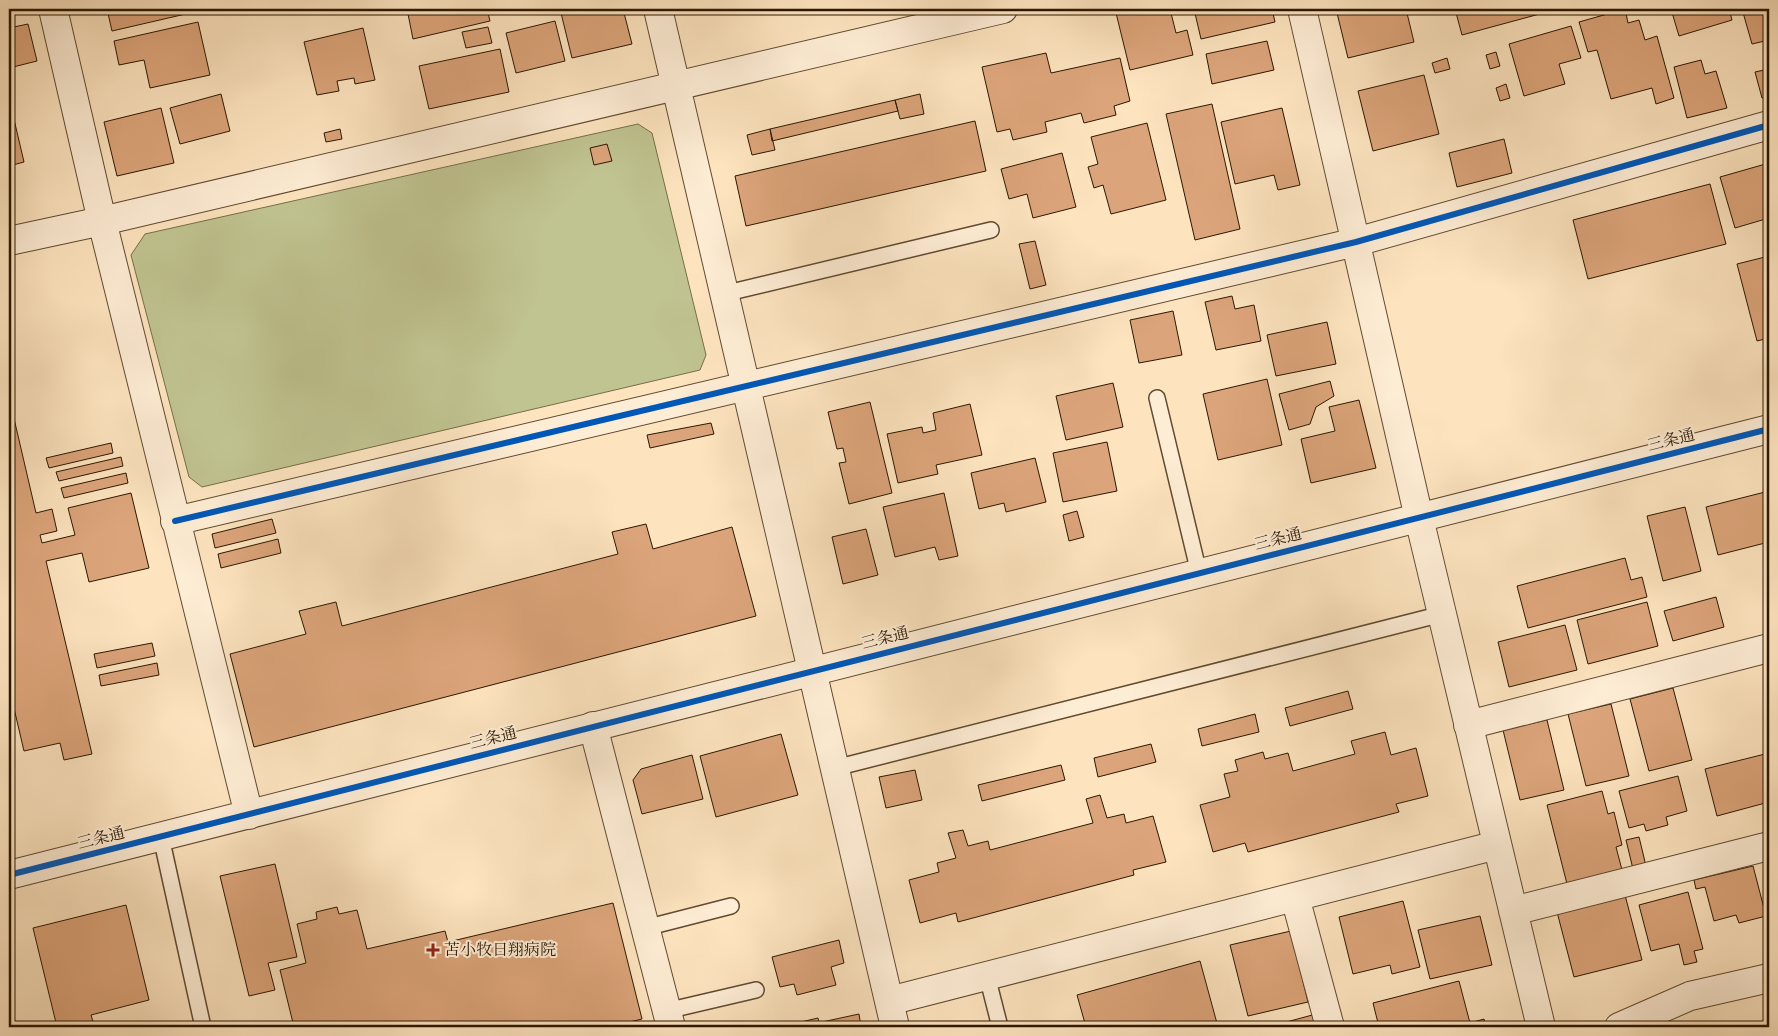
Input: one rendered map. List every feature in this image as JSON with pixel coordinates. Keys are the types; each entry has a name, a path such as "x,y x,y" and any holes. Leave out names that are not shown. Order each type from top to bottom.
{"street":[{"path":"53,9 102,221 249,815"},
{"path":"658,9 744,386 813,670 895,1027"},
{"path":"9,241 102,221 1003,9"},
{"path":"1302,9 1496,846 1541,1027"},
{"path":"175,521 1356,242 1769,125"},
{"name":"三条通","path":"9,875 1769,429"},
{"path":"1468,725 1769,648"},
{"path":"593,726 668,1019"},
{"path":"889,1001 1496,846"},
{"path":"1513,911 1769,846"},
{"path":"1295,897 1330,1027"},
{"path":"1619,1027 1690,996 1769,978"}],"lane":[{"path":"723,294 991,230"},
{"path":"1157,398 1199,573"},
{"path":"835,768 1442,614"},
{"path":"160,837 203,1027"},
{"path":"645,928 731,906"},
{"path":"987,976 1000,1027"},
{"path":"668,1019 756,990"}],"green space":[{"path":"638,124 652,133 706,355 700,370 202,487 189,477 131,255 145,234"}],"building":[{"path":"107,9 202,9 203,10 112,31"},
{"path":"407,9 487,9 490,21 413,39"},
{"path":"579,9 623,9 632,44 572,58 561,13"},
{"path":"1132,9 1170,9 1176,33 1187,30 1193,55 1130,70 1116,13"},
{"path":"1194,9 1272,9 1275,22 1201,39"},
{"path":"1353,9 1406,9 1414,42 1348,58 1337,13"},
{"path":"1455,9 1558,9 1462,35"},
{"path":"1625,9 1628,23 1639,20 1645,40 1657,36 1674,98 1656,104 1652,88 1611,99 1597,50 1588,52 1579,22"},
{"path":"1671,9 1729,9 1732,20 1679,36"},
{"path":"1742,9 1769,9 1769,40 1752,44"},
{"path":"555,21 565,61 516,73 506,33"},
{"path":"198,22 210,75 150,88 144,60 119,65 114,41"},
{"path":"28,24 37,61 9,68 9,28"},
{"path":"1571,26 1581,58 1559,64 1565,84 1524,96 1509,44"},
{"path":"488,27 492,43 466,48 462,32"},
{"path":"363,28 375,80 355,84 354,78 337,81 339,91 317,95 304,42"},
{"path":"1267,41 1274,70 1212,84 1206,54"},
{"path":"500,49 509,92 429,109 419,66"},
{"path":"1496,52 1500,66 1490,69 1486,55"},
{"path":"1046,53 1051,73 1120,58 1130,101 1114,106 1116,115 1084,123 1081,113 1045,122 1047,132 1013,140 1010,129 997,132 982,67"},
{"path":"1447,58 1450,69 1435,73 1432,63"},
{"path":"1701,60 1705,74 1716,71 1727,108 1687,118 1674,67"},
{"path":"1769,69 1769,97 1762,98 1755,72"},
{"path":"1424,75 1439,134 1373,151 1358,91"},
{"path":"1506,84 1510,98 1500,101 1496,88"},
{"path":"221,94 230,131 180,144 170,108"},
{"path":"920,94 924,114 900,119 895,100"},
{"path":"9,98 24,162 9,166"},
{"path":"895,100 898,111 772,141 770,129"},
{"path":"1212,104 1240,229 1195,240 1166,114"},
{"path":"161,108 174,163 117,176 104,122"},
{"path":"1282,108 1300,185 1278,190 1274,175 1235,184 1221,122"},
{"path":"975,121 986,171 746,226 735,176"},
{"path":"1147,123 1166,200 1111,214 1103,185 1094,188 1088,167 1098,164 1091,137"},
{"path":"340,129 342,139 326,142 324,133"},
{"path":"770,129 775,150 752,155 747,135"},
{"path":"1504,139 1512,173 1457,187 1449,153"},
{"path":"607,144 612,161 594,165 590,148"},
{"path":"1062,153 1076,207 1033,218 1027,194 1009,199 1001,169"},
{"path":"1769,163 1769,218 1735,228 1720,177"},
{"path":"1710,184 1726,244 1588,279 1573,220"},
{"path":"1035,241 1046,285 1030,289 1019,244"},
{"path":"1769,256 1769,338 1757,341 1737,264"},
{"path":"1232,296 1235,309 1254,305 1261,341 1216,350 1205,302"},
{"path":"1173,311 1182,355 1139,363 1130,320"},
{"path":"1327,322 1336,364 1276,376 1267,335"},
{"path":"1267,379 1282,445 1218,460 1203,394"},
{"path":"1330,381 1334,396 1316,407 1310,424 1289,430 1279,394"},
{"path":"1113,383 1123,427 1066,440 1056,396"},
{"path":"9,397 36,513 52,509 57,531 40,535 42,543 75,535 68,508 131,493 149,568 89,582 82,553 46,561 92,754 64,760 60,743 24,751 9,687"},
{"path":"1359,400 1376,468 1311,483 1301,439 1335,431 1329,407"},
{"path":"870,402 892,493 849,504 839,463 846,462 843,448 837,449 828,412"},
{"path":"970,404 982,455 936,465 938,474 898,483 887,434 922,427 923,433 936,430 933,413"},
{"path":"711,423 714,434 650,448 647,435"},
{"path":"1107,442 1117,491 1063,502 1053,453"},
{"path":"111,443 113,453 49,468 46,458"},
{"path":"121,457 123,466 59,481 56,472"},
{"path":"1035,458 1046,502 1006,512 1004,503 979,509 971,473"},
{"path":"126,473 128,483 64,498 61,488"},
{"path":"1769,491 1769,542 1718,555 1706,507"},
{"path":"944,493 958,556 939,560 935,547 895,557 883,507"},
{"path":"1685,507 1701,571 1663,581 1647,516"},
{"path":"1077,511 1084,537 1069,541 1063,515"},
{"path":"272,519 276,533 215,548 212,534"},
{"path":"646,524 653,549 732,527 756,616 254,747 230,654 306,634 299,611 336,602 342,626 618,554 612,532"},
{"path":"866,529 878,575 843,584 832,537"},
{"path":"278,539 281,553 221,568 218,554"},
{"path":"1625,558 1631,580 1642,577 1647,597 1528,628 1517,586"},
{"path":"1716,597 1724,627 1673,641 1664,611"},
{"path":"1647,602 1658,646 1588,664 1577,620"},
{"path":"1565,625 1577,670 1509,687 1498,642"},
{"path":"152,643 155,656 97,668 94,654"},
{"path":"157,663 159,675 101,686 99,675"},
{"path":"1673,688 1692,760 1649,771 1630,699"},
{"path":"1348,691 1353,709 1290,726 1285,708"},
{"path":"1611,704 1629,776 1586,786 1568,714"},
{"path":"1255,714 1259,732 1202,746 1198,729"},
{"path":"1547,720 1564,790 1520,800 1503,730"},
{"path":"1385,732 1391,755 1416,748 1428,796 1396,804 1399,812 1248,852 1245,843 1213,852 1200,805 1230,797 1224,774 1238,771 1235,760 1263,752 1265,759 1288,753 1293,771 1355,754 1351,741"},
{"path":"781,734 798,795 716,817 700,756"},
{"path":"1151,744 1156,762 1098,777 1094,758"},
{"path":"1769,753 1769,802 1717,816 1705,769"},
{"path":"692,755 703,799 642,814 633,780 641,769"},
{"path":"1061,765 1065,780 982,801 978,785"},
{"path":"915,770 922,800 886,808 879,777"},
{"path":"1678,776 1687,811 1666,817 1668,825 1646,831 1644,824 1629,828 1619,791"},
{"path":"1602,791 1608,814 1614,812 1622,845 1616,847 1622,870 1567,884 1547,805"},
{"path":"1100,795 1107,818 1124,814 1126,823 1153,816 1166,862 1133,870 1134,875 958,922 956,913 920,923 909,880 939,872 937,863 956,858 948,833 963,830 968,846 988,841 990,850 1093,823 1086,799"},
{"path":"1639,837 1646,866 1633,869 1626,840"},
{"path":"275,864 297,957 268,963 275,990 249,996 220,876"},
{"path":"1753,866 1766,916 1739,923 1736,915 1714,921 1705,887 1696,889 1694,880"},
{"path":"1688,892 1703,949 1694,951 1697,962 1684,965 1679,944 1651,951 1639,905"},
{"path":"1625,895 1642,960 1574,977 1557,912"},
{"path":"1403,901 1420,967 1392,974 1390,965 1353,974 1339,917"},
{"path":"613,903 642,1019 609,1027 294,1027 280,970 306,963 297,924 317,919 316,912 337,907 339,914 357,910 367,949 445,931 448,942"},
{"path":"126,905 149,1000 91,1015 94,1025 57,1027 33,928"},
{"path":"1480,916 1492,965 1430,979 1418,930"},
{"path":"1291,931 1308,1002 1248,1016 1230,945"},
{"path":"839,940 844,963 831,967 836,985 797,995 794,984 780,987 772,957"},
{"path":"1200,961 1218,1027 1086,1027 1077,995"},
{"path":"1459,981 1470,1023 1484,1019 1486,1027 1379,1027 1373,1003"},
{"path":"859,1014 861,1027 823,1027 822,1022"},
{"path":"1316,1014 1320,1027 1268,1027"},
{"path":"818,1018 820,1027 789,1027 788,1025"}],"cycle path":[{"path":"175,521 1356,242 1769,125"},
{"path":"9,875 1769,429"}],"place":[{"name":"苫小牧日翔病院","path":"433,950"}]}
